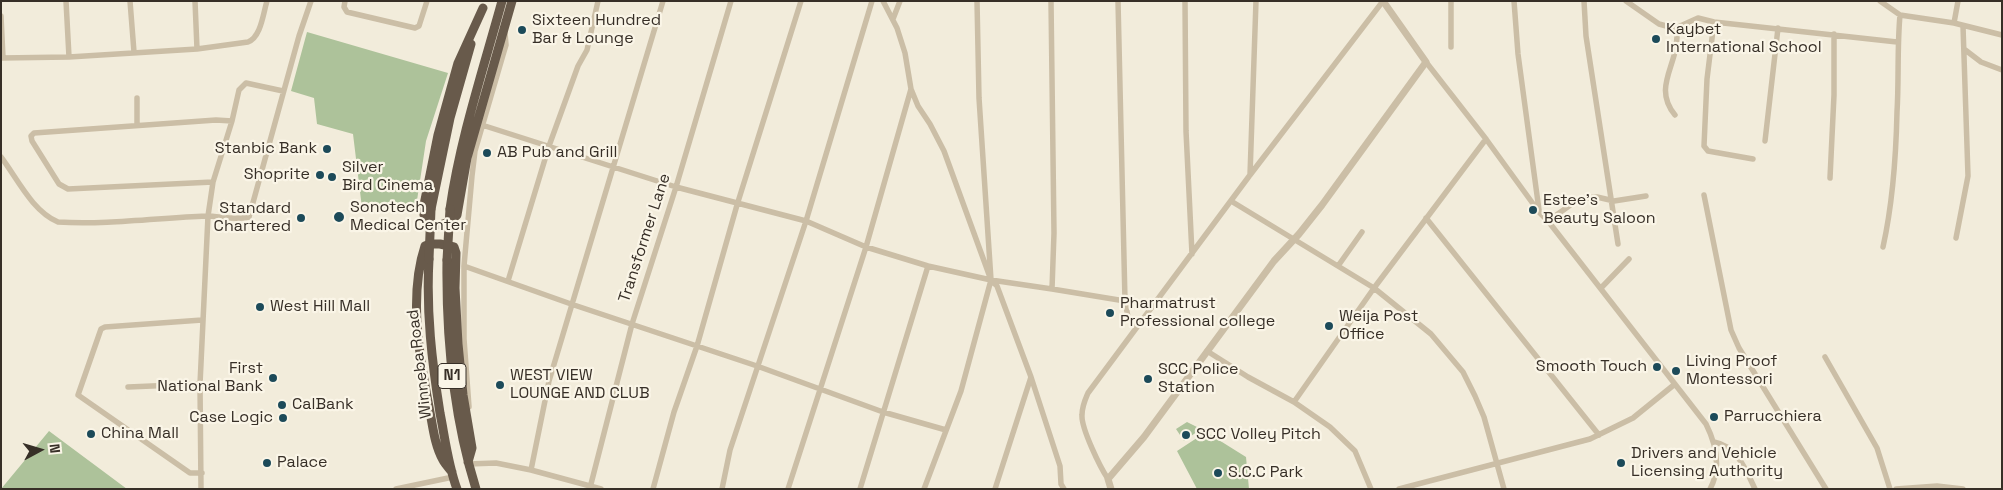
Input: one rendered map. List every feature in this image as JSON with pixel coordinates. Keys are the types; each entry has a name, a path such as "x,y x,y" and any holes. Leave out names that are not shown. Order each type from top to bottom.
{"highway":[{"name":"Winneba Road","path":"476,489 461,434 453,386 446,296 447,260 450,209 454,183 502,1"},
{"path":"484,4 458,63 438,135 424,205 424,215 431,224 440,225 449,222 457,216 467,158 512,1"},
{"name":"Winneba Road","path":"457,489 452,475 430,349 427,311 431,209 450,118 484,4"},
{"path":"452,475 442,460 436,440 418,342 418,277 423,251 428,244 440,244 454,248 456,253 455,304 463,395 472,448 468,463"}],"street":[{"path":"66,1 69,57"},
{"path":"130,1 134,52"},
{"path":"195,1 197,49"},
{"path":"1,16 2,58 69,57 197,49 248,42 254,40 257,34 267,1"},
{"path":"1,157 34,203 50,219 58,222 208,216 238,219 249,217 283,91 311,1"},
{"path":"345,1 344,7 346,12 415,28 419,26 428,1"},
{"path":"508,281 549,146 578,66 586,50 598,1"},
{"path":"531,470 549,381 663,1"},
{"name":"Transformer Lane","path":"591,484 632,324 676,188 731,1"},
{"path":"653,489 674,412 697,346 801,1"},
{"path":"722,489 730,450 756,366 806,221 872,1"},
{"path":"883,1 893,19 905,53 912,89 918,106 944,151 992,280 997,286 1031,377 1060,466 1062,487"},
{"path":"893,19 900,1"},
{"path":"924,489 961,391 992,280 979,98 977,1"},
{"path":"1051,1 1054,223 1052,289"},
{"path":"1118,1 1126,301 1128,317 1138,326"},
{"path":"1185,1 1186,131 1192,254"},
{"path":"1250,175 1256,1"},
{"path":"1112,489 1085,432 1081,416 1083,404 1088,393 1250,175 1383,1 1426,62 1486,139 1539,212 1601,288 1706,424 1714,442 1718,461 1710,489"},
{"path":"1451,1 1452,47"},
{"path":"1514,1 1517,46 1539,212"},
{"path":"1584,1 1586,36 1618,244"},
{"path":"1626,1 1638,4 1659,24 1670,27 1678,27 1698,18 1714,22 1897,42"},
{"path":"1880,1 1900,16 1954,23 2002,35"},
{"path":"1954,23 1958,1"},
{"path":"1883,247 1892,207 1898,111 1897,42 1900,16"},
{"path":"1714,22 1707,79 1704,146 1708,151 1753,159"},
{"path":"1956,238 1968,176 1964,26"},
{"path":"468,423 470,419 464,339 464,266 475,151 506,45 504,27"},
{"path":"1675,115 1666,100 1668,70 1676,48 1678,27"},
{"path":"1765,141 1778,28"},
{"path":"1830,178 1834,95 1834,34"},
{"path":"1964,49 1981,62 2002,70"},
{"path":"1108,480 1144,436 1274,261 1322,205 1426,62"},
{"path":"201,489 200,384 202,320 208,216 213,182 232,121 239,90 246,83 283,91"},
{"path":"788,489 866,247 912,89"},
{"path":"137,98 137,125"},
{"path":"213,182 68,189 59,184 32,141 32,136 34,133 137,125 216,120 232,121"},
{"path":"482,125 614,166 676,188 806,221 866,247 928,266 992,280 1126,301"},
{"path":"1294,402 1374,288 1486,139"},
{"path":"1704,195 1731,330 1739,348 1826,489"},
{"path":"1548,221 1576,201 1597,197 1611,200 1646,196"},
{"path":"1231,201 1374,288 1431,334 1463,372 1484,417 1504,489"},
{"path":"1426,218 1599,435"},
{"path":"1338,266 1362,232"},
{"path":"1601,288 1629,259"},
{"path":"464,266 756,366 883,412 946,430"},
{"path":"860,489 928,266"},
{"path":"202,320 105,327 101,329 78,395 184,469 190,472 202,473"},
{"path":"1207,351 1248,377 1294,402 1330,427 1349,443 1362,465 1372,489"},
{"path":"1825,356 1877,448 1890,489"},
{"path":"995,489 1031,377"},
{"path":"128,387 200,384"},
{"path":"1399,489 1577,444 1633,418 1675,384"},
{"path":"1714,442 1724,444 1732,450 1741,461 1755,489"},
{"path":"468,463 486,462 531,470 591,484 601,489"},
{"path":"396,489 452,475"},
{"path":"1896,489 1963,489"}],"green space":[{"path":"307,32 448,73 426,141 416,207 362,208 353,134 317,124 314,98 291,91"},
{"name":"SCC Volley Pitch","path":"1187,422 1201,429 1184,441 1176,429"},
{"path":"49,431 127,489 1,489"},
{"name":"S.C.C Park","path":"1206,432 1246,457 1249,489 1197,489 1177,451"}],"place":[{"name":"Sixteen Hundred Bar & Lounge","path":"522,30"},
{"name":"Kaybet International School","path":"1656,39"},
{"name":"Stanbic Bank","path":"327,149"},
{"name":"AB Pub and Grill","path":"487,153"},
{"name":"Shoprite","path":"320,175"},
{"name":"Silver Bird Cinema","path":"332,177"},
{"name":"Estee's Beauty Saloon","path":"1533,210"},
{"name":"Sonotech Medical Center","path":"339,217"},
{"name":"Standard Chartered","path":"301,218"},
{"name":"West Hill Mall","path":"260,307"},
{"name":"Pharmatrust Professional college","path":"1110,313"},
{"name":"Weija Post Office","path":"1329,326"},
{"name":"Smooth Touch","path":"1657,367"},
{"name":"Living Proof Montessori","path":"1676,371"},
{"name":"First National Bank","path":"273,378"},
{"name":"SCC Police Station","path":"1148,379"},
{"name":"WEST VIEW LOUNGE AND CLUB","path":"500,385"},
{"name":"CalBank","path":"282,405"},
{"name":"Parrucchiera","path":"1714,417"},
{"name":"Case Logic","path":"283,418"},
{"name":"China Mall","path":"91,434"},
{"name":"SCC Volley Pitch","path":"1186,435"},
{"name":"Palace","path":"267,463"},
{"name":"Drivers and Vehicle Licensing Authority","path":"1621,463"},
{"name":"S.C.C Park","path":"1218,473"}]}
